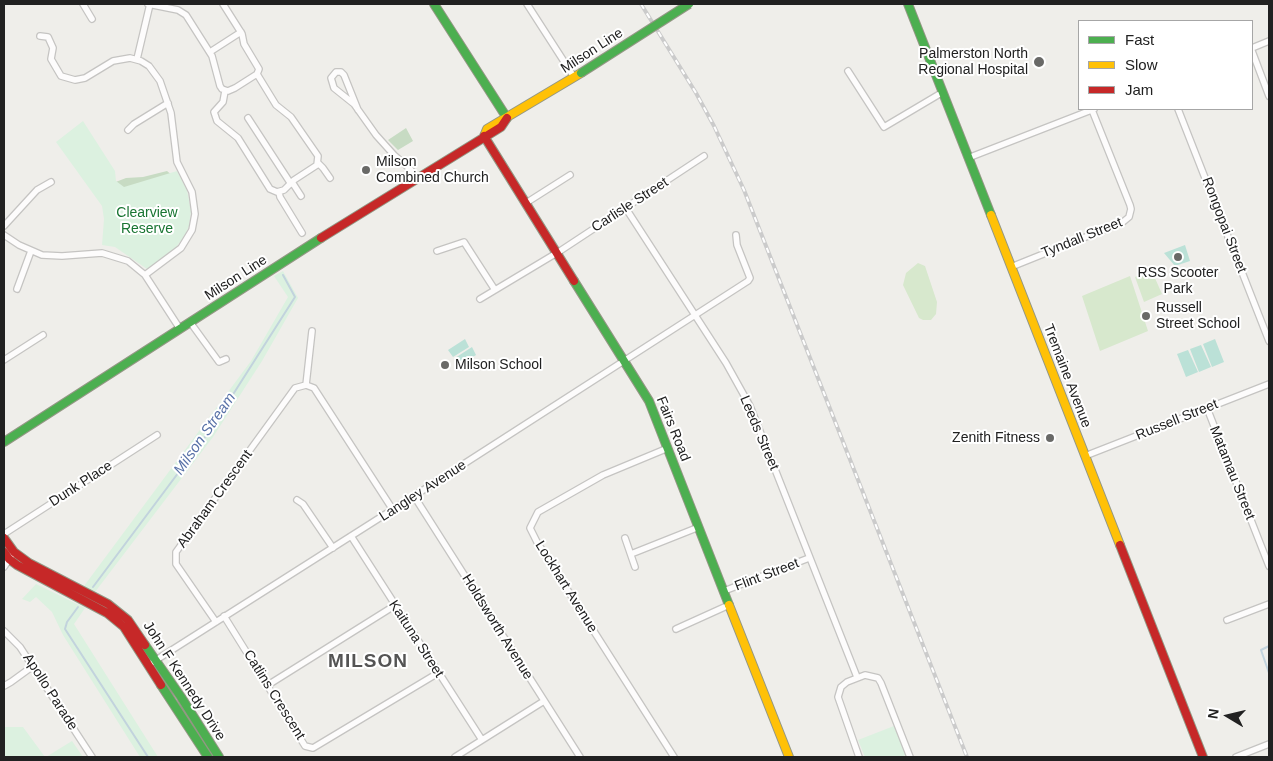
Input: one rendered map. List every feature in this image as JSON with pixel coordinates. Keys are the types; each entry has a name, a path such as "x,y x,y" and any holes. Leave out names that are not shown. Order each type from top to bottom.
{"main road":[{"path":"434,4 507,118"},
{"name":"Milson Line","path":"484,136 487,129 689,4"},
{"name":"Tremaine Avenue","path":"908,4 1203,757"},
{"name":"Milson Line","path":"4,442 190,322 500,127 507,118"},
{"path":"492,150 492,141 500,127"},
{"name":"Fairs Road","path":"484,136 649,401 789,757"},
{"name":"John F Kennedy Drive","path":"4,538 14,552 29,563 119,611 134,626 152,662 208,757"},
{"name":"John F Kennedy Drive","path":"4,552 9,559 53,585 107,612 124,627 152,662 219,757"}],"street":[{"path":"83,4 92,19"},
{"path":"137,59 149,4 183,12 210,52 219,84 225,91"},
{"path":"222,4 241,32 244,44 259,67 257,74 235,88 225,91"},
{"path":"527,4 577,75"},
{"path":"210,52 241,32"},
{"path":"40,36 48,37 53,48 51,59 61,76 76,80 85,78 117,59 126,57 137,59 148,66 156,75 168,103 174,132 177,162 192,192 195,214 192,230 181,248 145,275"},
{"path":"1253,49 1269,41"},
{"path":"1253,52 1269,96"},
{"path":"848,71 884,127 943,92"},
{"path":"358,110 344,75 341,72 336,72 331,78 333,86 358,110 376,136 417,178"},
{"path":"257,74 276,105 288,114 302,130 318,156 318,163"},
{"path":"225,91 223,102 214,112 217,121 238,138 270,188 278,192 302,232"},
{"path":"128,130 134,124 168,103"},
{"path":"968,158 1090,110"},
{"name":"Tyndall Street","path":"1011,266 1123,222 1129,217 1130,205 1093,110"},
{"name":"Rongopai Street","path":"1178,110 1269,341"},
{"path":"248,118 301,196"},
{"name":"Carlisle Street","path":"480,299 557,253 704,156"},
{"path":"318,163 324,168 330,178"},
{"path":"278,192 284,190 318,163"},
{"path":"526,203 570,176"},
{"path":"4,226 37,190 51,182"},
{"name":"Leeds Street","path":"625,208 726,363 750,406 857,677"},
{"path":"4,235 19,245 42,255 62,256 93,252 112,254 128,261 145,275 180,329"},
{"name":"Langley Avenue","path":"152,662 393,510 748,281 750,278 737,245 736,236"},
{"path":"437,251 464,242 495,290"},
{"path":"17,289 31,251"},
{"path":"190,322 219,362 226,359"},
{"path":"312,331 306,385 314,388 393,510"},
{"path":"4,360 42,335"},
{"name":"Russell Street","path":"1085,456 1269,384"},
{"name":"Abraham Crescent","path":"216,622 176,564 176,552 295,388 306,385"},
{"name":"Matamau Street","path":"1207,408 1269,566"},
{"name":"Dunk Place","path":"4,534 158,435"},
{"name":"Lockhart Avenue","path":"668,448 603,474 538,512 530,528 537,542 674,757"},
{"name":"Holdsworth Avenue","path":"414,496 580,757"},
{"path":"297,500 303,504 333,548"},
{"path":"631,554 699,527"},
{"name":"Kaituna Street","path":"350,536 482,740"},
{"path":"624,538 635,567"},
{"path":"4,567 14,552"},
{"name":"Flint Street","path":"724,591 809,558"},
{"path":"1227,620 1269,604"},
{"path":"676,629 729,605"},
{"path":"268,685 394,606"},
{"name":"Catlins Crescent","path":"224,616 305,746 313,748 438,673"},
{"name":"Apollo Parade","path":"4,631 20,646 92,757"},
{"path":"4,686 33,666"},
{"path":"851,757 859,756 838,697 841,687 857,677 865,675 878,678 881,683 910,757"},
{"path":"455,757 544,701"},
{"path":"1236,757 1269,744"}],"green space":[{"name":"Clearview Reserve","path":"83,121 115,171 116,181 124,187 177,171 187,190 191,211 189,226 185,235 175,249 147,269 115,247 102,245 104,219 102,206 56,142"},
{"path":"406,128 413,141 398,150 388,140"},
{"path":"167,171 174,177 124,191 113,183 126,178 143,177"},
{"path":"918,263 925,266 937,302 936,314 931,320 919,318 903,285 906,273"},
{"path":"1151,269 1162,294 1144,302 1135,277"},
{"path":"283,271 298,298 262,361 213,437 95,592 84,586 251,361 288,297 274,276"},
{"path":"1130,276 1148,331 1100,351 1082,296"},
{"path":"36,584 85,608 74,624 158,757 140,757 63,635 52,612 36,597 30,602 22,599"},
{"path":"894,726 906,755 900,757 865,757 858,740"},
{"path":"4,727 23,727 45,757 4,757"},
{"path":"72,741 83,757 46,757"}],"shaded area":[{"name":"RSS Scooter Park","path":"1185,245 1190,261 1175,266 1164,253"},
{"path":"465,339 469,347 453,357 448,350"},
{"path":"1215,339 1224,362 1212,367 1203,344"},
{"path":"1201,345 1211,367 1199,372 1190,349"},
{"path":"472,347 476,355 460,365 455,358"},
{"path":"1188,350 1198,372 1186,377 1177,354"}],"waterway":[{"name":"Milson Stream","path":"93,587 211,429 295,297 283,275"},
{"name":"Milson Stream","path":"78,607 67,622 65,629 148,757"},
{"path":"1269,646 1261,650 1269,673"}],"railway":[{"path":"641,4 696,93 744,190 967,757"}],"traffic: fast":[{"path":"434,4 507,118"},
{"path":"581,73 689,4"},
{"path":"908,4 991,215"},
{"path":"4,442 321,238"},
{"path":"574,281 649,401 729,605"},
{"path":"145,645 219,757"},
{"path":"161,685 208,757"}],"traffic: slow":[{"path":"485,134 487,129 581,73"},
{"path":"991,215 1120,545"},
{"path":"729,605 789,757"}],"traffic: jam":[{"path":"321,238 501,127 507,118"},
{"path":"484,136 574,281"},
{"path":"4,538 14,552 29,563 108,604 128,620 145,645"},
{"path":"1120,545 1203,757"},
{"path":"4,552 17,565 107,613 124,627 161,685"}],"place":[{"name":"Palmerston North Regional Hospital","path":"1039,62"},
{"name":"Milson Combined Church","path":"366,170"},
{"name":"RSS Scooter Park","path":"1178,257"},
{"name":"Russell Street School","path":"1146,316"},
{"name":"Milson School","path":"445,365"},
{"name":"Zenith Fitness","path":"1050,438"}],"district":[{"name":"MILSON","path":"368,662"}]}
